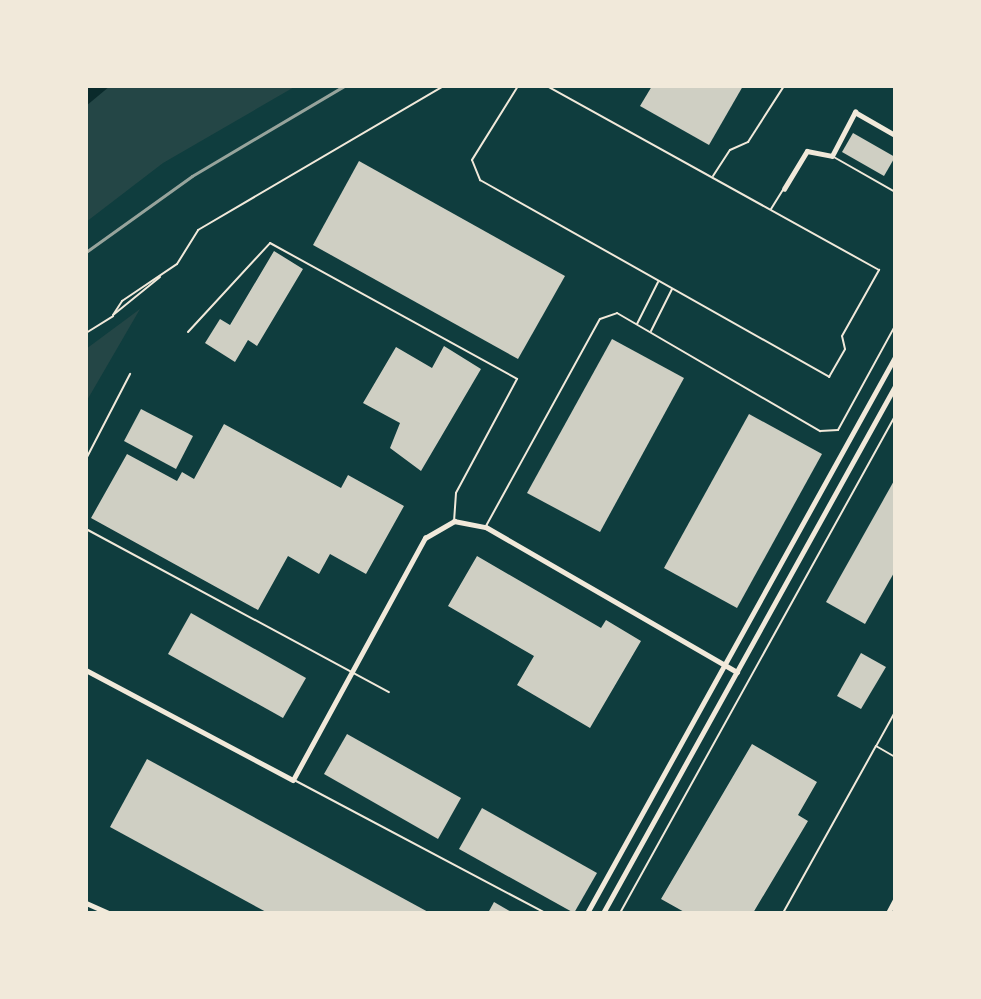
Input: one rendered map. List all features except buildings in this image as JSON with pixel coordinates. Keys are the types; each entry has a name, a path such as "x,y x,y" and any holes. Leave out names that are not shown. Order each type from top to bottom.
{"street":[{"path":"784,189 807,151 832,156 855,113 895,135"},
{"path":"587,913 895,357"},
{"path":"603,913 895,386"},
{"path":"86,670 293,780 425,538 454,521 486,527 737,672"},
{"path":"888,913 895,900"},
{"path":"86,903 108,913"}],"lane":[{"path":"86,333 160,277 198,230 443,86"},
{"path":"518,86 472,160 480,180 829,377 845,349 842,336 879,270 547,86"},
{"path":"712,177 730,150 748,142 784,86"},
{"path":"832,156 895,192"},
{"path":"771,210 784,189"},
{"path":"188,332 270,243 517,379 456,493 454,521"},
{"path":"113,315 122,300 160,277"},
{"path":"636,324 659,281"},
{"path":"650,332 673,289"},
{"path":"486,527 600,319 617,313 829,430 838,430 895,326"},
{"path":"86,459 130,374"},
{"path":"620,913 895,416"},
{"path":"86,529 389,692"},
{"path":"783,913 895,712"},
{"path":"876,746 895,757"},
{"path":"293,780 545,913"}],"shaded area":[{"path":"86,86 296,86 163,163 86,222"},
{"path":"86,86 110,86 86,106"},
{"path":"140,309 86,402 86,349"}],"railway":[{"path":"86,252 192,176 344,86"}]}
